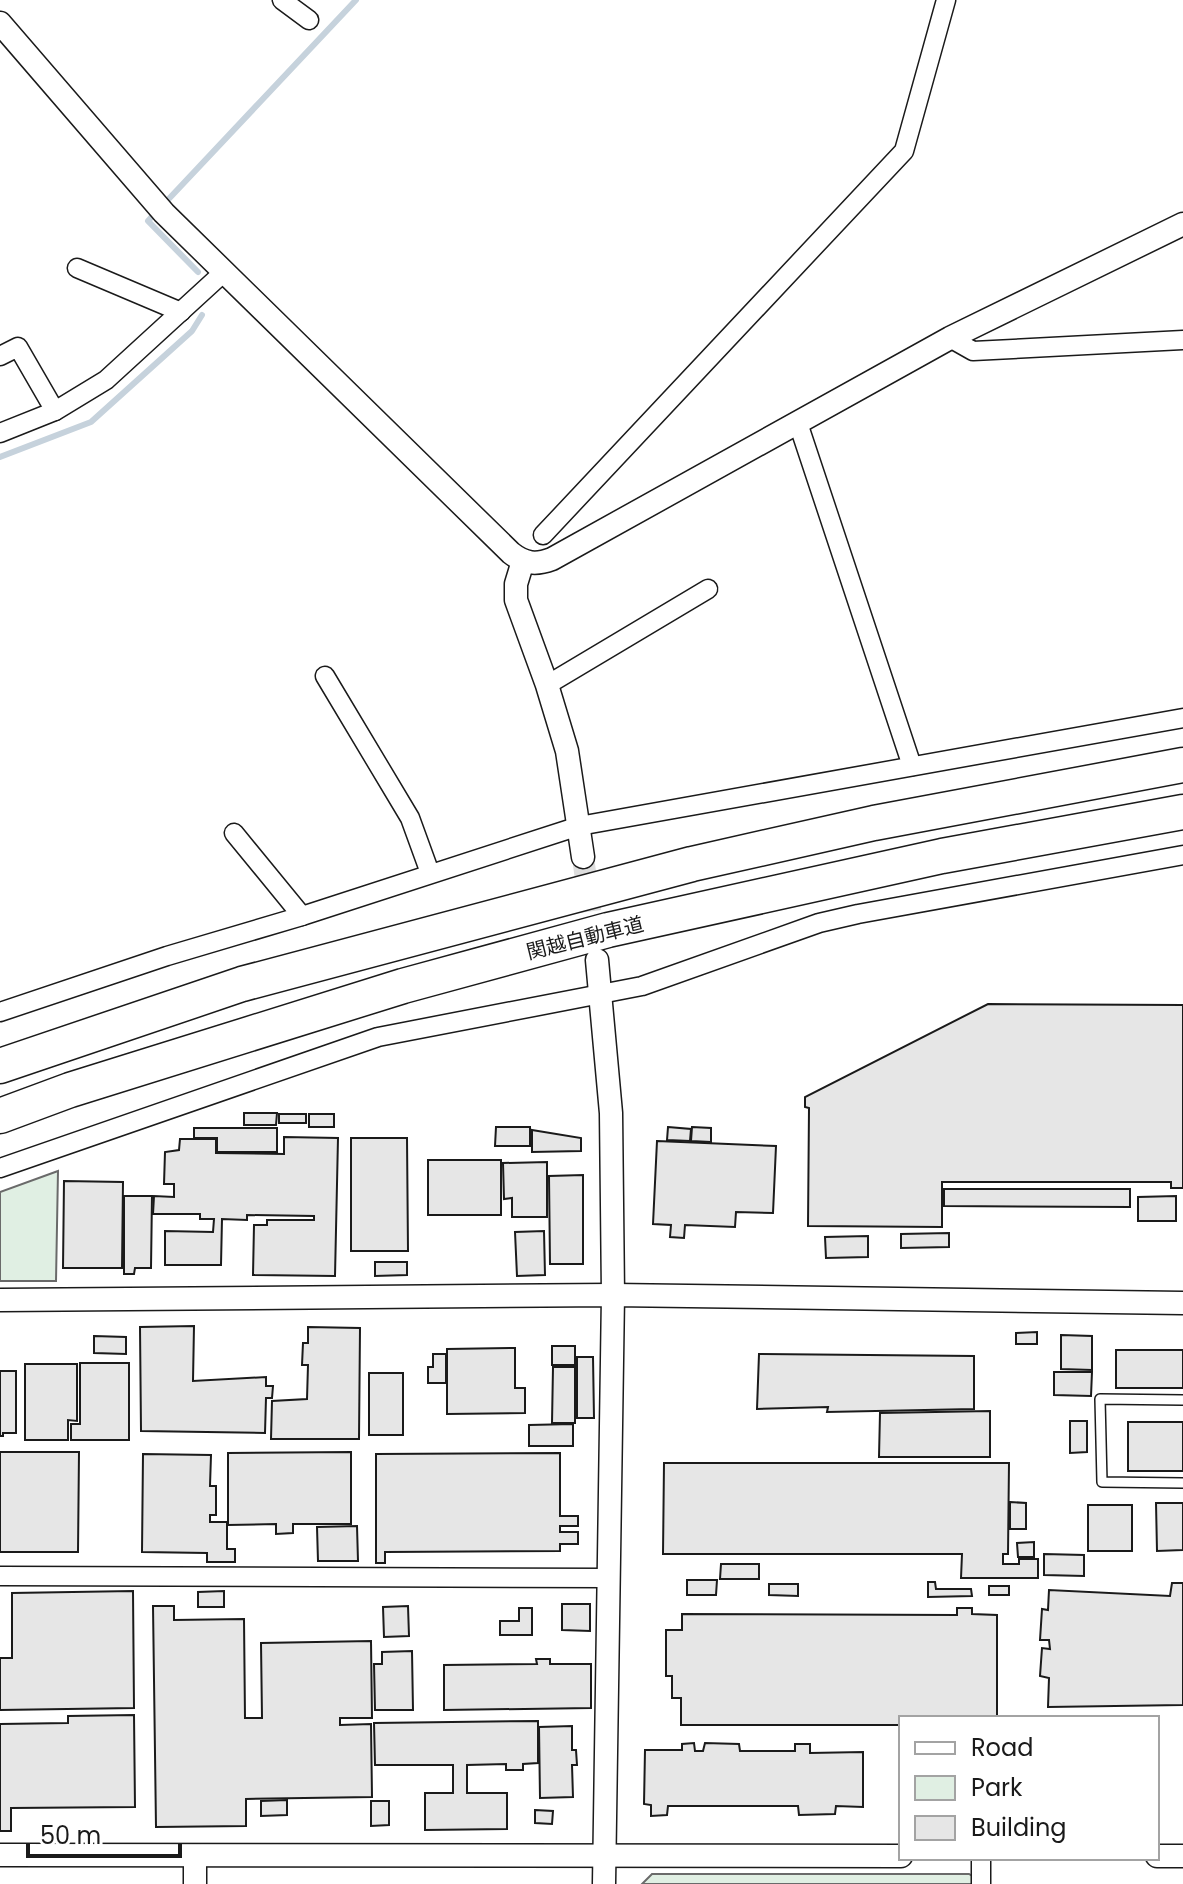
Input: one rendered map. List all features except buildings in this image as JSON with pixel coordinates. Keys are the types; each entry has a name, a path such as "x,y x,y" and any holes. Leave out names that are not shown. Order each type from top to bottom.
{"highway":[{"path":"0,1066 242,984 692,864 874,823 1183,765"},
{"name":"関越自動車道","path":"0,1116 70,1090 403,986 608,930 942,856 1183,812"}],"street":[{"path":"282,0 309,20"},
{"path":"543,535 904,151 946,0"},
{"path":"0,23 159,208 511,553 523,561 538,564 950,338 1183,224"},
{"path":"77,268 181,312"},
{"path":"0,433 55,411 106,380 224,272"},
{"path":"950,338 973,351 1183,340"},
{"path":"0,356 18,347 55,411"},
{"path":"798,423 912,766"},
{"path":"523,561 516,584 516,600 567,751 583,857"},
{"path":"547,685 708,589"},
{"path":"325,676 410,818 430,873"},
{"path":"0,1012 579,826 1183,718"},
{"path":"234,833 302,916"},
{"path":"0,1168 378,1037 642,986 819,923 858,914 1183,855"},
{"path":"597,960 611,1113 613,1295 604,1884"},
{"path":"0,1300 613,1295 1183,1303"},
{"path":"0,1576 610,1578"},
{"path":"0,1855 899,1856"},
{"path":"195,1856 195,1884"},
{"path":"1159,1856 1183,1856"},
{"path":"981,1860 981,1884"}],"lane":[{"path":"1183,1400 1100,1399 1102,1482 1183,1483"}],"green space":[{"path":"58,1171 56,1281 0,1281 0,1192"},
{"path":"652,1874 969,1874 974,1877 974,1884 642,1884"}],"waterway":[{"path":"164,204 356,0"},
{"path":"156,212 148,221 198,272"},
{"path":"0,457 91,422 192,331 202,315"}],"tunnel":[{"path":"583,857 595,947"}]}
